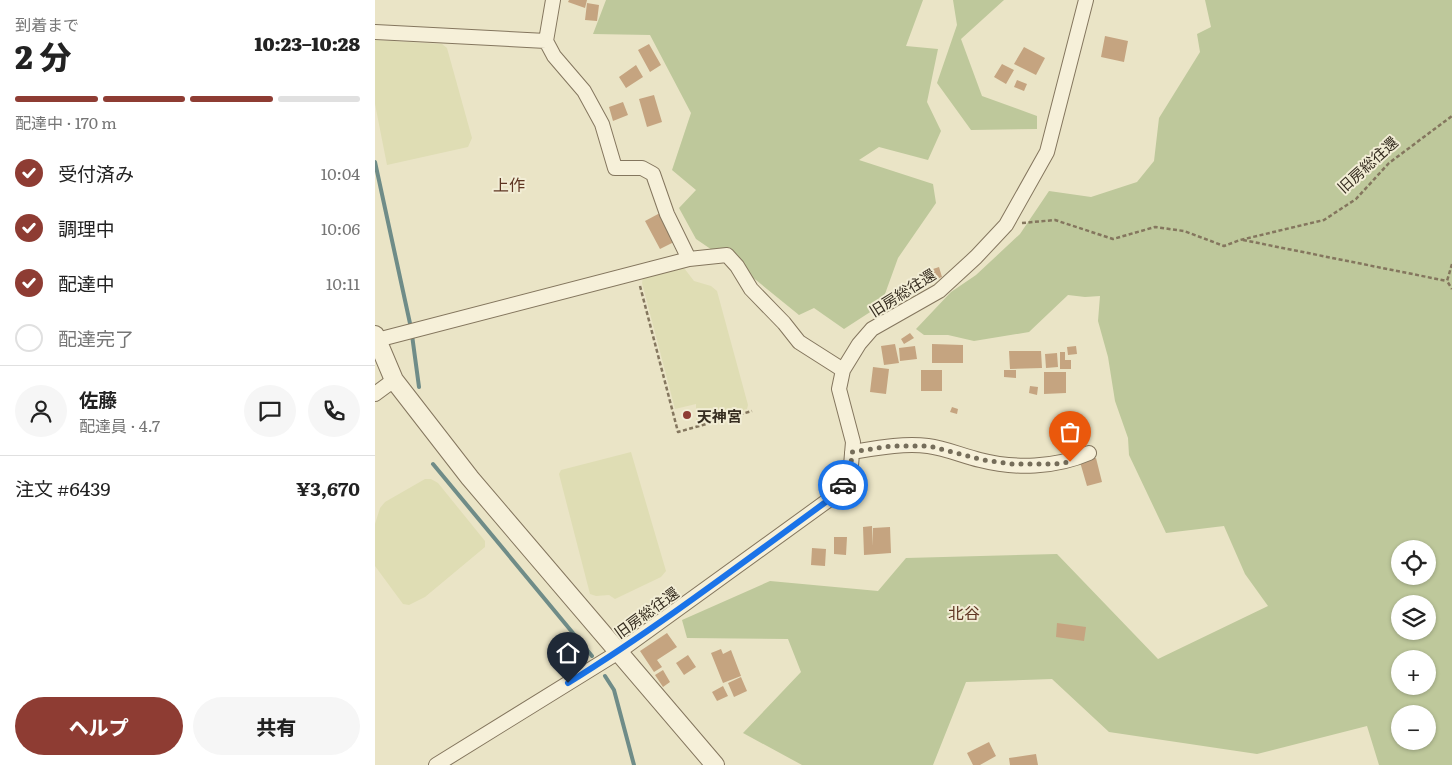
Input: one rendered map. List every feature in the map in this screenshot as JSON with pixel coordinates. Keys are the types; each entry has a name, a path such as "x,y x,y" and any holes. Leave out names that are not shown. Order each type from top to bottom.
{"street":[{"path":"553,0 546,41 554,56 584,91 602,124 615,168 642,168 653,174 667,214 689,259"},
{"path":"1006,225 1047,152 1086,0"},
{"path":"375,32 546,41"},
{"name":"旧房総往還","path":"436,765 617,653 834,496 850,476 853,442 839,389 843,370 859,344 872,330 939,291 976,258 1006,225"},
{"path":"715,765 505,521 394,380 376,337 401,334 689,259 727,255 737,266 751,289 784,323 799,342 843,370"},
{"path":"375,394 394,380"},
{"path":"852,452 891,446 929,446 983,460 1025,465 1070,462 1089,453"}],"path":[{"name":"旧房総往還","path":"1006,225 1055,220 1113,239 1155,227 1184,231 1224,246 1240,240 1323,220 1356,199 1389,163 1452,116"},
{"path":"1240,240 1447,281 1452,289"},
{"path":"1447,281 1452,264"},
{"path":"636,272 678,432 752,411"}],"shaded area":[{"path":"375,40 442,44 447,48 472,138 468,147 387,165 375,104"},
{"path":"684,268 694,281 711,286 717,291 748,405 747,409 709,420 696,420 696,404 675,409 642,283 643,277"},
{"path":"631,452 666,571 661,577 615,599 609,595 596,596 590,594 559,474 561,470"},
{"path":"425,479 431,479 438,483 485,541 485,547 425,597 409,605 403,604 375,566 375,524 380,508 385,502"}],"green space":[{"path":"606,0 923,0 906,46 938,49 927,102 941,131 928,160 879,147 859,160 933,184 936,203 898,258 881,305 844,329 814,308 799,315 756,280 696,239 679,208 696,190 672,170 691,113 650,35 593,34"},
{"path":"953,0 1004,0 961,39 982,96 1037,116 1037,129 971,130 937,83 957,25"},
{"path":"1205,0 1452,0 1452,765 1379,765 1367,726 1257,754 1109,732 1052,679 966,682 933,765 802,765 743,733 801,672 788,639 687,638 682,620 770,581 878,591 906,558 1057,554 1158,659 1268,606 1245,574 1224,526 1166,533 1129,455 1128,438 1115,401 1108,357 1098,321 1100,296 1068,295 1029,332 974,341 948,335 924,335 916,329 951,292 976,275 1020,234 1049,191 1091,197 1137,182 1154,161 1159,118 1200,52 1197,34 1211,27"}],"building":[{"path":"569,0 587,0 585,8 568,2"},
{"path":"587,3 599,5 597,21 585,20"},
{"path":"1105,36 1128,41 1124,62 1101,57"},
{"path":"649,44 661,65 650,72 638,50"},
{"path":"1024,47 1045,58 1036,75 1014,64"},
{"path":"1002,64 1014,70 1006,84 994,77"},
{"path":"636,65 643,77 626,88 619,77"},
{"path":"1017,80 1027,84 1024,91 1014,87"},
{"path":"654,95 662,122 647,127 639,99"},
{"path":"623,102 628,115 613,121 609,107"},
{"path":"660,213 676,241 660,249 645,221"},
{"path":"939,267 942,277 934,280 930,270"},
{"path":"910,333 914,338 904,344 901,339"},
{"path":"895,344 899,363 884,365 881,346"},
{"path":"932,344 963,345 963,363 932,363"},
{"path":"915,346 917,359 900,361 899,348"},
{"path":"1076,346 1077,354 1068,355 1067,347"},
{"path":"1009,351 1041,351 1042,368 1010,369"},
{"path":"1060,352 1065,352 1065,360 1071,360 1071,369 1060,369"},
{"path":"1057,353 1058,367 1046,368 1045,354"},
{"path":"873,367 889,369 886,394 870,392"},
{"path":"921,370 942,370 942,391 921,391"},
{"path":"1004,370 1016,370 1016,378 1004,377"},
{"path":"1044,372 1066,372 1066,393 1044,394"},
{"path":"1030,386 1038,387 1037,395 1029,393"},
{"path":"952,407 958,409 957,414 950,412"},
{"path":"1096,458 1102,482 1087,486 1080,462"},
{"path":"872,526 873,546 873,528 890,527 891,553 864,555 863,527"},
{"path":"834,537 847,537 846,555 834,554"},
{"path":"812,548 826,549 825,566 811,565"},
{"path":"1057,623 1086,627 1084,641 1056,637"},
{"path":"667,633 677,647 657,660 662,667 654,672 640,651"},
{"path":"721,649 723,654 731,650 741,676 723,683 711,653"},
{"path":"688,655 696,667 684,675 676,663"},
{"path":"663,670 670,682 663,687 655,675"},
{"path":"741,677 747,691 734,697 728,683"},
{"path":"723,686 728,696 717,701 712,692"},
{"path":"989,742 996,756 980,765 973,765 967,753"},
{"path":"1036,754 1038,765 1010,765 1009,758"}],"waterway":[{"path":"375,162 411,328"},
{"path":"412,335 419,387"},
{"path":"433,464 592,656"},
{"path":"605,676 614,690 634,765"}],"way so far":[{"path":"843,485 850,476 852,452 891,446 929,446 983,460 1025,465 1070,462"}],"place":[{"name":"天神宮","path":"687,415"}],"district":[{"name":"上作","path":"509,184"},
{"name":"北谷","path":"964,612"}],"route":[{"path":"568,683 617,653 711,586 834,496 843,485"}]}
